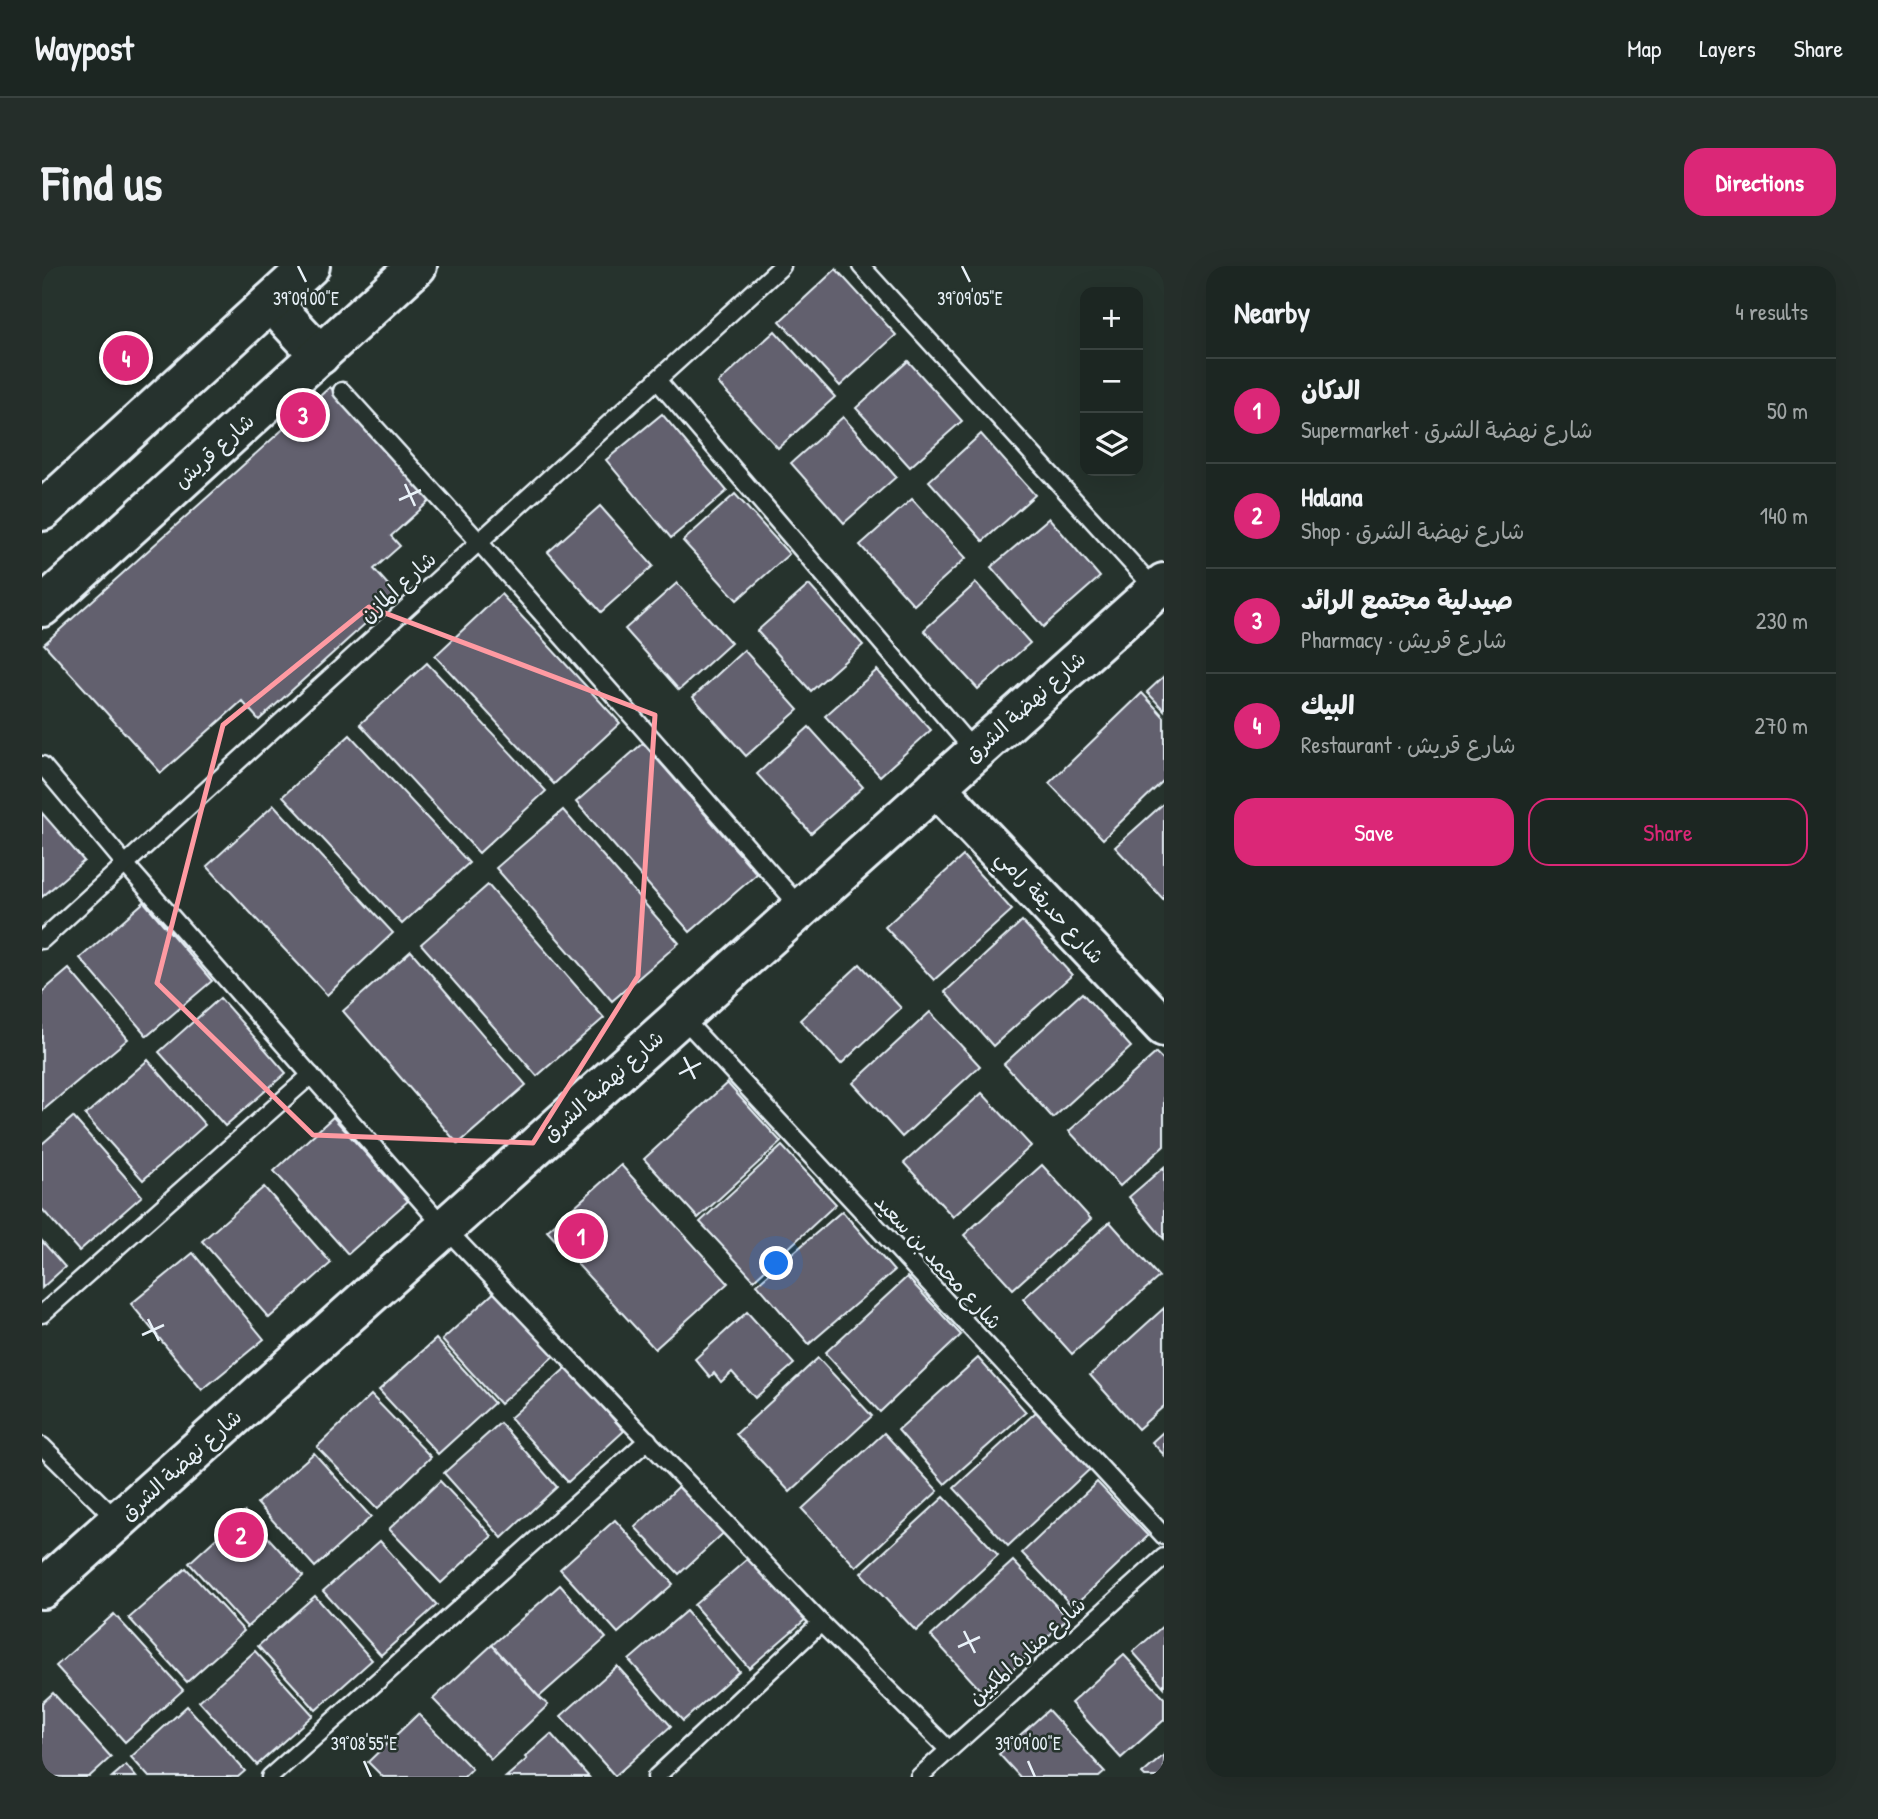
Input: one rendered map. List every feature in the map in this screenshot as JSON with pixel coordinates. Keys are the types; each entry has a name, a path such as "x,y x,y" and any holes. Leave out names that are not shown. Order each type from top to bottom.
{"street":[{"path":"42,511 310,266"},
{"name":"شارع قريش","path":"42,607 417,266"},
{"path":"271,302 320,355"},
{"name":"شارع نهضة الشرق","path":"42,1589 1160,586"},
{"name":"شارع حديقة رامي","path":"936,787 1164,1027"}],"lane":[{"name":"شارع المازن","path":"42,940 782,266"},
{"path":"861,266 1160,586"},
{"path":"657,380 975,752"},
{"path":"342,391 479,542 801,908"},
{"path":"42,765 125,864 444,1228 821,1623 948,1749"},
{"name":"شارع محمد بن سعيد","path":"681,1016 1164,1536"},
{"path":"42,1314 311,1075"},
{"path":"270,1777 648,1440"},
{"path":"42,1446 118,1521"},
{"name":"شارع منارة المكيين","path":"919,1777 1164,1557"},
{"path":"656,1777 821,1623"}],"highlighted area":[{"path":"369,607 655,715 638,976 533,1143 313,1135 157,983 223,725"}],"building":[{"path":"836,269 896,335 840,386 780,321"},
{"path":"775,331 835,397 778,448 718,383"},
{"path":"908,361 962,421 910,467 856,408"},
{"path":"330,387 432,499 391,536 400,546 374,569 397,595 259,720 242,701 161,773 44,644"},
{"path":"662,414 727,491 671,538 606,460"},
{"path":"843,417 896,477 844,523 791,463"},
{"path":"981,434 1035,495 983,541 929,481"},
{"path":"735,494 789,554 737,600 683,541"},
{"path":"912,499 966,558 914,605 860,545"},
{"path":"600,506 653,566 601,612 548,552"},
{"path":"1049,518 1100,577 1043,627 991,567"},
{"path":"677,583 731,643 679,690 625,629"},
{"path":"976,583 1030,643 978,689 924,630"},
{"path":"809,585 863,645 811,691 757,631"},
{"path":"501,594 620,723 554,784 435,656"},
{"path":"744,650 798,710 746,756 693,697"},
{"path":"427,663 546,791 479,853 360,724"},
{"path":"877,670 931,730 880,776 825,716"},
{"path":"1164,676 1164,710 1147,692"},
{"path":"1142,693 1164,717 1164,780 1103,839 1049,783"},
{"path":"809,727 863,787 811,833 757,774"},
{"path":"350,735 469,863 402,924 283,796"},
{"path":"643,743 757,874 690,932 576,802"},
{"path":"1164,803 1164,900 1115,847"},
{"path":"274,805 393,933 327,995 207,866"},
{"path":"563,810 679,943 612,1001 496,868"},
{"path":"42,813 84,861 42,897"},
{"path":"963,856 1012,910 934,980 885,927"},
{"path":"488,885 604,1018 537,1076 421,944"},
{"path":"144,902 212,981 147,1036 80,958"},
{"path":"1022,921 1072,975 993,1046 945,992"},
{"path":"411,951 526,1085 458,1144 343,1011"},
{"path":"860,964 901,1008 841,1064 800,1020"},
{"path":"69,969 128,1039 42,1111 42,992"},
{"path":"1082,993 1131,1047 1053,1118 1004,1064"},
{"path":"220,998 286,1073 225,1126 159,1052"},
{"path":"930,1012 980,1066 902,1137 853,1083"},
{"path":"1156,1053 1164,1061 1164,1146 1120,1186 1069,1131"},
{"path":"148,1060 205,1125 143,1180 85,1115"},
{"path":"727,1083 781,1142 698,1218 644,1159"},
{"path":"982,1093 1031,1146 953,1217 904,1163"},
{"path":"73,1117 142,1196 79,1251 42,1209 42,1144"},
{"path":"333,1117 408,1201 348,1254 274,1171"},
{"path":"782,1146 836,1204 754,1280 700,1222"},
{"path":"621,1165 728,1283 655,1349 547,1231"},
{"path":"1042,1165 1091,1219 1013,1289 964,1235"},
{"path":"1164,1167 1164,1239 1129,1197"},
{"path":"264,1187 331,1263 269,1318 202,1241"},
{"path":"842,1211 894,1271 809,1344 757,1284"},
{"path":"1110,1222 1159,1277 1072,1354 1023,1299"},
{"path":"42,1241 65,1267 42,1288"},
{"path":"193,1253 264,1339 202,1390 131,1304"},
{"path":"907,1277 961,1335 880,1412 825,1353"},
{"path":"498,1289 556,1354 500,1404 442,1340"},
{"path":"1164,1308 1164,1406 1138,1429 1090,1375"},
{"path":"747,1312 794,1364 755,1398 732,1372 721,1382 714,1373 710,1377 695,1359"},
{"path":"436,1339 494,1403 438,1454 379,1390"},
{"path":"818,1358 872,1416 790,1492 736,1434"},
{"path":"978,1358 1026,1412 945,1484 898,1430"},
{"path":"567,1367 624,1431 568,1482 510,1418"},
{"path":"371,1395 431,1457 377,1509 317,1447"},
{"path":"1036,1412 1090,1469 1008,1546 954,1488"},
{"path":"500,1423 557,1487 502,1538 444,1473"},
{"path":"1164,1431 1164,1455 1152,1442"},
{"path":"884,1433 938,1491 856,1567 802,1509"},
{"path":"314,1453 371,1517 315,1567 257,1503"},
{"path":"686,1480 730,1527 679,1574 635,1527"},
{"path":"440,1481 492,1536 441,1583 389,1529"},
{"path":"1097,1482 1148,1536 1073,1607 1022,1553"},
{"path":"944,1497 998,1555 916,1631 861,1573"},
{"path":"245,1512 303,1576 247,1627 189,1563"},
{"path":"615,1520 673,1584 618,1633 560,1569"},
{"path":"380,1541 437,1605 381,1655 323,1591"},
{"path":"751,1556 806,1619 749,1668 694,1605"},
{"path":"1013,1561 1068,1618 985,1695 931,1636"},
{"path":"186,1568 244,1631 187,1682 129,1618"},
{"path":"560,1585 606,1638 539,1697 492,1645"},
{"path":"315,1596 372,1660 316,1710 258,1646"},
{"path":"686,1611 739,1671 683,1721 629,1660"},
{"path":"114,1614 183,1690 125,1742 56,1666"},
{"path":"1164,1625 1164,1687 1133,1652"},
{"path":"492,1645 548,1705 491,1759 433,1699"},
{"path":"255,1651 313,1715 257,1765 199,1701"},
{"path":"1124,1655 1164,1698 1164,1720 1121,1758 1071,1703"},
{"path":"617,1666 671,1726 615,1776 561,1716"},
{"path":"53,1693 111,1757 89,1777 42,1777 42,1703"},
{"path":"187,1706 245,1771 238,1777 149,1777 131,1757"},
{"path":"1048,1710 1105,1772 1099,1777 1020,1777 999,1754"},
{"path":"418,1714 472,1769 464,1777 383,1777 368,1762"},
{"path":"551,1734 589,1777 506,1777 527,1759 525,1757"},
{"path":"1164,1755 1164,1777 1145,1777 1142,1774"},
{"path":"126,1765 136,1777 112,1777"}],"place":[{"name":"البيك","path":"126,358"},
{"name":"صيدلية مجتمع الرائد","path":"303,415"},
{"name":"الدكان","path":"581,1236"},
{"name":"Halana","path":"241,1535"}]}
